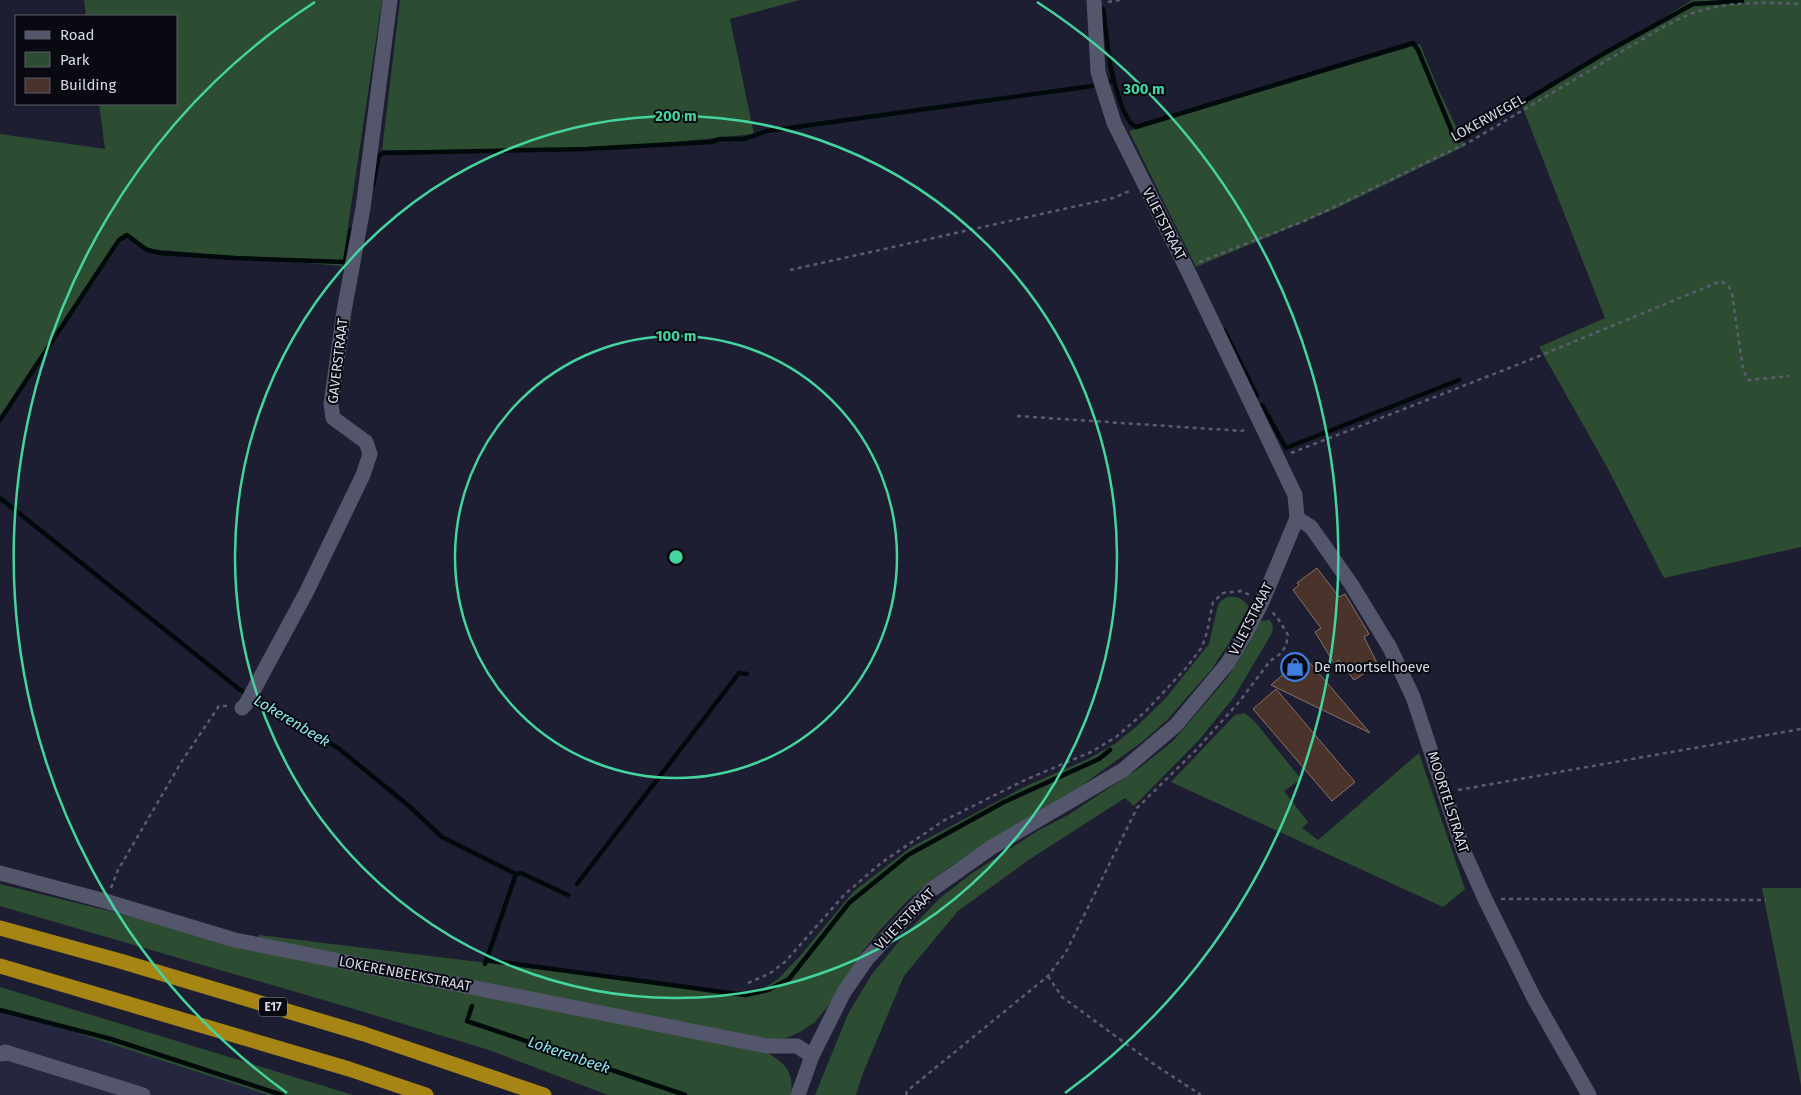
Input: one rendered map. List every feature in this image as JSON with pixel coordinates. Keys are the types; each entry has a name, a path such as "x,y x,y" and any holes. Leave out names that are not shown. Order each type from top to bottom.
{"highway":[{"name":"E17","path":"0,928 129,964 364,1034 544,1095"},
{"path":"0,966 348,1069 426,1095"}],"street":[{"name":"GAVERSTRAAT","path":"244,706 306,593 363,475 370,454 366,442 333,418 331,404 344,311 363,208 390,0"},
{"name":"VLIETSTRAAT","path":"798,1095 812,1056 844,992 866,959 931,890 992,847 1122,770 1176,725 1227,664 1245,635 1262,602 1297,518 1295,495 1186,267 1114,123 1098,72 1094,0"},
{"name":"MOORTELSTRAAT","path":"1297,518 1311,527 1351,584 1390,648 1413,697 1446,792 1464,852 1534,998 1589,1095"},
{"name":"LOKERENBEEKSTRAAT","path":"0,873 105,901 235,940 767,1046 797,1046 812,1056"},
{"path":"0,1054 4,1052 143,1095"}],"path":[{"name":"LOKERWEGEL","path":"1186,267 1307,220 1471,140 1663,27 1689,15 1717,7 1767,2 1801,4"},
{"path":"790,270 1113,198 1144,184"},
{"path":"1277,459 1522,363 1721,281 1730,287 1732,294 1743,369 1748,380 1790,376"},
{"path":"1017,416 1242,431 1259,422"},
{"path":"105,901 118,870 182,761 219,706 244,706"},
{"path":"1446,792 1801,729"},
{"path":"1485,899 1766,900"},
{"path":"1048,976 1062,998 1155,1065 1201,1095"}],"shaded area":[{"path":"0,1008 268,1095 0,1095"}],"green space":[{"path":"84,0 382,0 342,266 152,249 124,237 0,422 0,134 105,149 99,105 178,105 178,15 86,15"},
{"path":"400,0 800,0 730,19 754,134 588,151 382,150"},
{"path":"1692,0 1801,0 1801,547 1664,578 1606,465 1539,347 1605,318 1522,106"},
{"path":"1420,44 1465,146 1337,208 1196,267 1129,131"},
{"path":"1227,597 1240,599 1249,607 1211,670 1167,720 1142,742 1081,786 983,845 945,870 909,899 863,951 833,1000 815,1022 800,1032 786,1038 765,1040 257,939 259,935 731,993 757,993 778,979 800,956 853,892 910,848 1024,787 1088,759 1116,743 1137,726 1165,699 1209,644 1218,605"},
{"path":"1270,620 1273,626 1272,633 1234,697 1199,740 1134,806 1125,798 1030,859 958,911 904,976 863,1073 856,1095 815,1095 848,1014 872,974 905,934 941,897 971,874 1039,830 1068,815 1138,769 1173,741 1227,678 1261,621"},
{"path":"1245,713 1256,723 1301,779 1284,791 1308,822 1302,828 1318,840 1419,753 1465,889 1443,907 1171,782 1235,715"},
{"path":"0,884 202,934 765,1051 787,1068 791,1079 791,1095 608,1095 489,1050 0,906"},
{"path":"1762,888 1801,888 1801,1086"},
{"path":"0,987 353,1095 268,1095 0,1008"}],"building":[{"path":"1317,568 1339,597 1345,594 1369,634 1364,637 1378,665 1354,680 1339,660 1334,663 1315,632 1321,628 1293,590 1299,585 1297,583"},
{"path":"1304,656 1370,733 1271,685"},
{"path":"1276,689 1355,782 1332,801 1253,709"}],"waterway":[{"path":"1108,82 1114,81 1125,113 1136,127 1413,43 1418,50 1455,139 1458,141 1603,54 1693,4 1742,1"},
{"path":"1103,9 1114,81"},
{"path":"373,185 379,155 384,153 586,149 711,142 720,139 744,139 767,131 1092,86"},
{"path":"0,420 119,240 127,235 147,250 160,253 345,262 351,230"},
{"path":"1224,330 1257,396"},
{"path":"1262,405 1286,448 1459,380"},
{"name":"Lokerenbeek","path":"0,498 239,689 338,748 409,806 442,837 516,874 485,964"},
{"path":"577,884 739,673 747,674"},
{"path":"486,960 745,995 768,990 789,979 849,903 908,855 1004,802 1099,759 1110,750"},
{"path":"516,874 521,873 568,895"},
{"name":"Lokerenbeek","path":"472,1006 467,1021 685,1095"},
{"path":"0,1010 111,1039 282,1095"}],"place":[{"name":"De moortselhoeve","path":"1295,667"}]}
